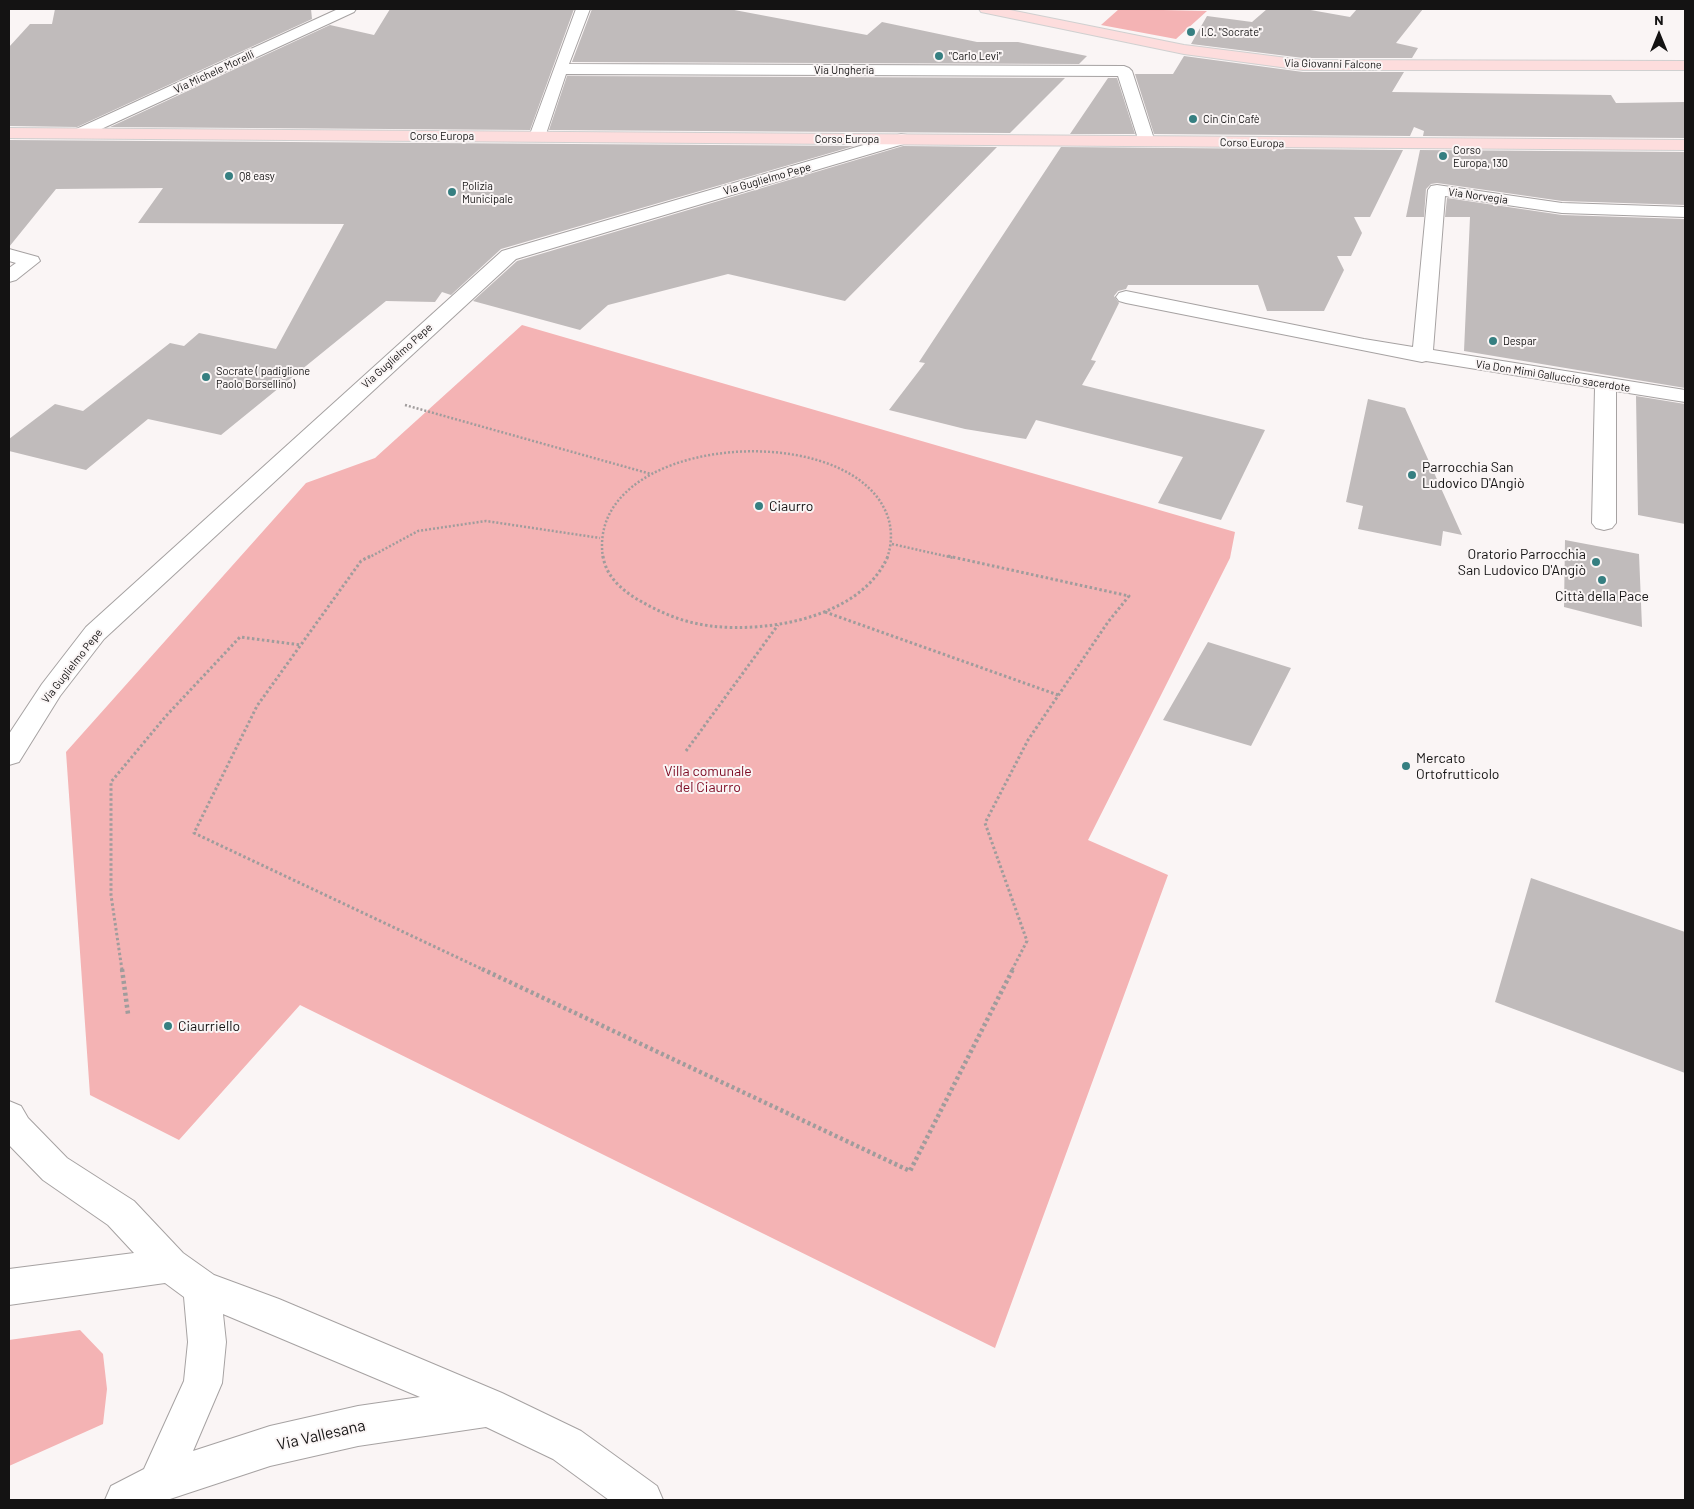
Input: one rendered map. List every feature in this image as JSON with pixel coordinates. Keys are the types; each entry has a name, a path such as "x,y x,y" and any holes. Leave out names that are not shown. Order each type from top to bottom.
{"main road":[{"name":"Via Giovanni Falcone","path":"986,9 1267,63 1313,65 1685,66"},
{"name":"Corso Europa","path":"9,133 1685,145"}],"street":[{"name":"Via Michele Morelli","path":"78,134 349,9"},
{"path":"537,137 583,9"},
{"name":"Via Ungheria","path":"560,69 1124,71 1147,142"},
{"name":"Via Guglielmo Pepe","path":"9,755 52,690 95,633 509,255 901,139"},
{"name":"Via Norvegia","path":"1422,356 1437,190 1562,208 1685,212"},
{"path":"9,256 31,261 9,276"},
{"name":"Via Don Mimì Galluccio sacerdote","path":"1126,297 1232,320 1422,356 1685,396"},
{"path":"1604,523 1606,384"},
{"path":"9,1116 16,1128 56,1169 121,1213 170,1265 202,1288 293,1323 488,1407 567,1445 643,1500"},
{"path":"9,1287 170,1265"},
{"path":"142,1492 204,1383 207,1342 202,1288"},
{"name":"Via Vallesana","path":"142,1492 270,1446 358,1426 488,1407"}],"path":[{"path":"358,392 651,474"},
{"path":"772,451 812,458 848,472 875,492 890,517 892,544 882,570 859,593 825,612 778,625 733,628 688,622 650,608 621,589 604,564 600,538 608,514 625,493 651,474 688,460 729,452 772,451"},
{"path":"600,538 486,521 418,531 361,561 257,706 194,833 910,1171 1027,941 985,823 1028,740 1108,622 1129,596 892,544"},
{"path":"825,612 1058,695"},
{"path":"686,751 778,625"},
{"path":"128,1014 111,895 111,782 166,716 240,637 302,645"}],"green space":[{"path":"1119,9 1207,11 1176,39 1101,25"},
{"name":"Villa comunale del Ciaurro","path":"522,325 1235,532 1230,558 1088,840 1168,875 995,1348 300,1005 179,1140 90,1095 66,752 306,483 375,458"},
{"path":"80,1330 103,1354 107,1389 103,1424 9,1466 9,1340"}],"building":[{"path":"55,9 311,9 312,19 77,127 9,126 9,47 30,24 52,24"},
{"path":"390,9 574,9 530,130 110,127 330,25 374,35"},
{"path":"592,9 729,9 867,35 882,22 977,42 1018,42 1087,56 1079,64 572,62"},
{"path":"1267,9 1305,9 1350,17 1357,9 1423,9 1396,43 1418,48 1412,58 1303,58 1191,44 1207,16 1252,22"},
{"path":"1184,56 1303,72 1404,72 1392,92 1611,95 1616,103 1685,102 1685,138 1423,136 1424,131 1414,127 1410,136 1154,134 1135,74 1173,74"},
{"path":"567,76 1065,78 1010,133 549,130"},
{"path":"1108,78 1117,78 1135,134 1070,134"},
{"path":"9,140 854,146 501,249 451,295 442,292 435,302 386,301 221,435 148,419 86,470 9,451 9,439 55,404 83,411 170,343 184,346 199,333 276,349 344,224 138,223 163,188 56,189 9,247"},
{"path":"903,146 997,147 845,301 728,274 608,305 580,330 473,301 517,261"},
{"path":"1061,147 1403,150 1370,217 1354,217 1362,233 1351,256 1337,256 1344,270 1324,311 1267,311 1258,285 1128,285 1126,289 1118,291 1114,296 1119,303 1091,360 1096,361 1082,385 1265,430 1221,520 1158,503 1183,457 1036,420 1026,439 965,429 889,410 925,363 919,362"},
{"path":"1420,150 1685,152 1685,205 1562,201 1437,183 1431,184 1426,189 1424,217 1406,217"},
{"path":"1447,198 1562,215 1685,219 1685,388 1464,351 1470,217 1445,217"},
{"path":"1636,396 1685,404 1685,524 1638,515"},
{"name":"Parrocchia San Ludovico D'Angiò","path":"1368,399 1405,408 1462,535 1443,531 1441,546 1358,529 1363,506 1346,502"},
{"name":"Città della Pace","path":"1565,540 1639,554 1642,627 1564,607"},
{"path":"1208,642 1291,668 1251,746 1163,720"},
{"path":"1531,878 1685,932 1685,1073 1495,1002"}],"place":[{"name":"I.C. \"Socrate\"","path":"1191,32"},
{"name":"\"Carlo Levi\"","path":"939,56"},
{"name":"Cin Cin Cafè","path":"1193,119"},
{"name":"Corso Europa, 130","path":"1443,156"},
{"name":"Q8 easy","path":"229,176"},
{"name":"Polizia Municipale","path":"452,192"},
{"name":"Despar","path":"1493,341"},
{"name":"Socrate ( padiglione Paolo Borsellino)","path":"206,377"},
{"name":"Parrocchia San Ludovico D'Angiò","path":"1412,475"},
{"name":"Ciaurro","path":"759,506"},
{"name":"Oratorio Parrocchia San Ludovico D'Angiò","path":"1596,562"},
{"name":"Città della Pace","path":"1602,580"},
{"name":"Mercato Ortofrutticolo","path":"1406,766"},
{"name":"Ciaurriello","path":"168,1026"}]}
